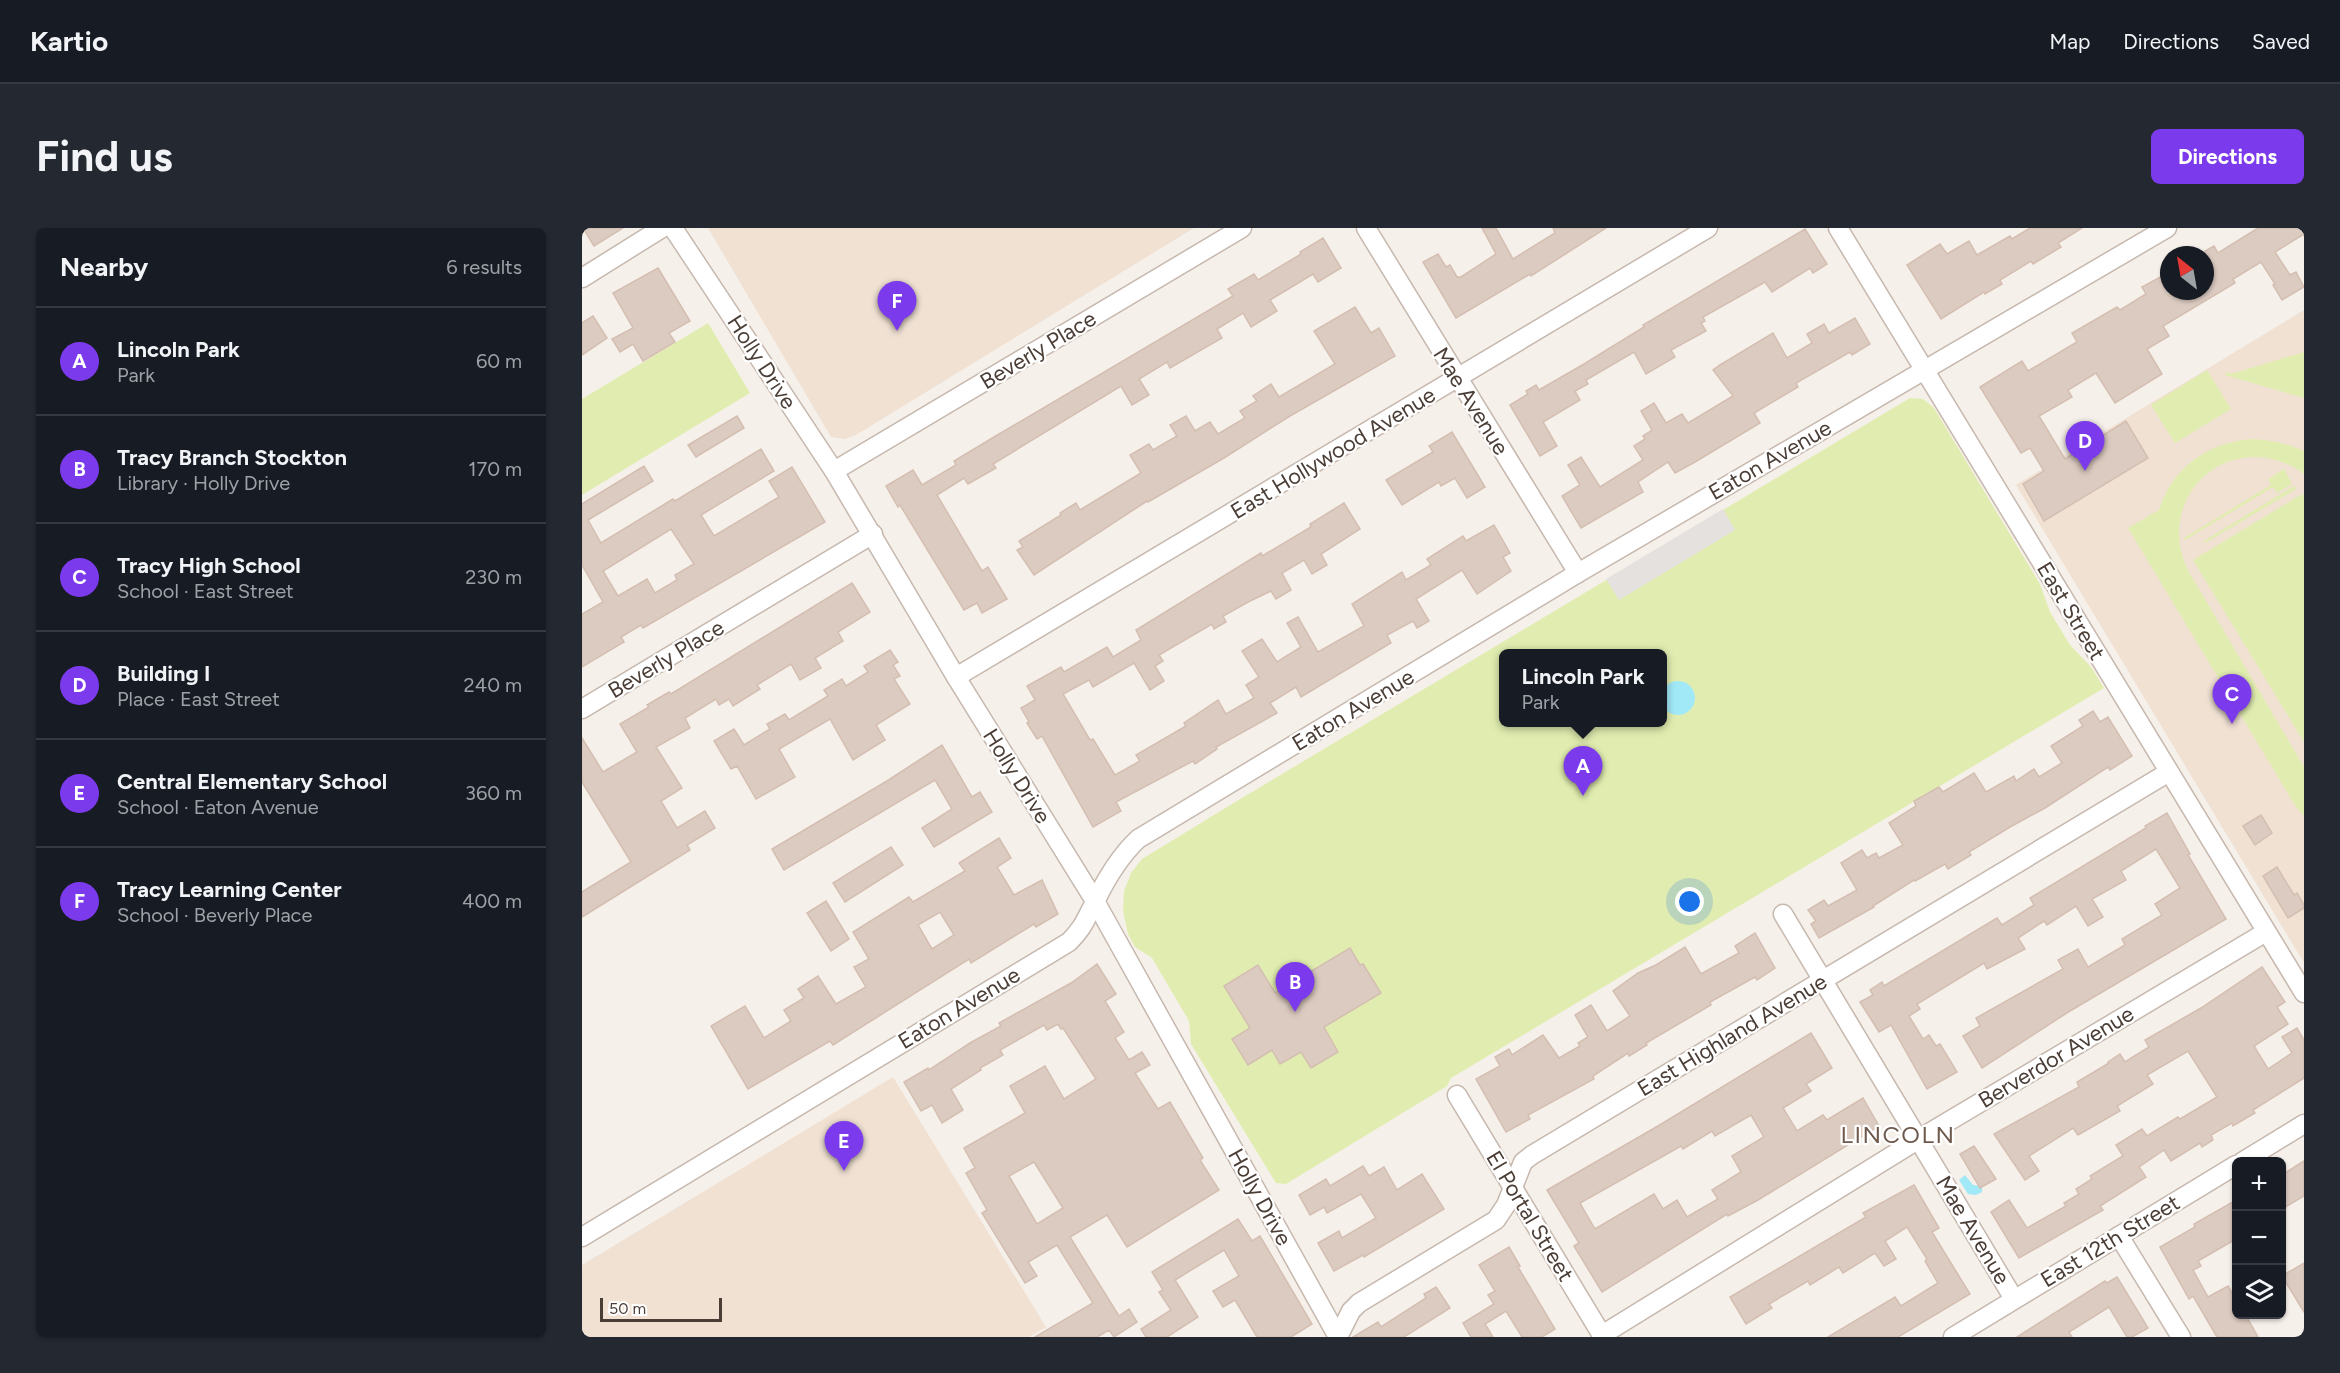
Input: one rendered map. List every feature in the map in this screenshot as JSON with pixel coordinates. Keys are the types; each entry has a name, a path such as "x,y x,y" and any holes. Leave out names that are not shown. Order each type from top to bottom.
{"street":[{"path":"582,278 663,228"},
{"name":"Holly Drive","path":"673,228 834,471 956,677 1095,902 1338,1337"},
{"name":"Beverly Place","path":"834,471 1242,228"},
{"name":"Mae Avenue","path":"1366,228 1578,573"},
{"name":"East Hollywood Avenue","path":"956,677 1708,228"},
{"name":"East Street","path":"1838,228 2304,993"},
{"name":"Eaton Avenue","path":"582,1236 1069,942 1082,929 1123,853 1138,839 1578,573 2167,228"},
{"name":"Beverly Place","path":"582,709 873,534"},
{"name":"East Highland Avenue","path":"1338,1337 1351,1311 1359,1303 1496,1220 1506,1205 1523,1162 1532,1155 2169,772"},
{"name":"Mae Avenue","path":"1783,914 2014,1299"},
{"name":"Berverdor Avenue","path":"1602,1336 1919,1139 2266,932"},
{"name":"El Portal Street","path":"1457,1095 1602,1336"},
{"path":"2249,1157 2304,1124"},
{"name":"East 12th Street","path":"1953,1337 2232,1167"},
{"path":"2120,1236 2181,1337"}],"shaded area":[{"path":"708,228 1194,228 856,435 845,439 831,437"},
{"path":"2304,310 2304,963 2016,485"},
{"path":"1723,509 1735,530 1619,600 1606,579"},
{"path":"893,1077 1046,1327 1029,1337 582,1337 582,1265"}],"green space":[{"path":"708,323 750,393 582,495 582,399"},
{"path":"2304,352 2304,398 2225,375 2227,372 2231,374"},
{"path":"2207,370 2231,409 2175,443 2151,405"},
{"path":"1910,398 1923,399 1934,408 2040,584 2050,612 2070,645 2091,667 2104,688 1451,1078 1447,1086 1286,1184 1276,1183 1191,1044 1189,1021 1152,958 1135,947 1128,934 1123,911 1124,891 1131,873 1142,859"},
{"path":"2251,439 2278,442 2304,451 2304,474 2277,460 2251,457 2227,462 2206,475 2190,494 2181,517 2180,544 2189,572 2304,767 2304,816 2296,807 2128,528 2159,510 2173,481 2194,460 2220,446"},
{"path":"2284,469 2292,484 2277,493 2273,487 2185,540 2184,538 2271,485 2268,479"},
{"path":"2294,486 2296,489 2205,543 2204,541"},
{"path":"2302,494 2304,496 2304,742 2193,560"}],"water":[{"path":"1678,681 1690,686 1695,698 1690,710 1678,715 1667,710 1667,686"},
{"path":"1965,1175 1973,1185 1982,1186 1982,1192 1976,1195 1968,1194 1959,1180"}],"building":[{"path":"583,228 623,228 594,246"},
{"path":"1482,228 1496,228 1513,259 1555,233 1553,228 1606,228 1531,276 1530,274 1456,318 1423,262 1438,254 1446,267 1450,265 1457,277 1461,277 1496,254"},
{"path":"2030,228 2082,228 2058,243 2061,247 2033,264 2031,261 2000,280 2002,284 1985,294 1984,292 1941,319 1907,265 1940,244 1947,254 1969,241 1977,255 2010,236 2012,239"},
{"path":"2258,228 2304,228 2304,234 2275,252 2290,275 2296,272 2304,287 2282,300 2261,262 2233,279 2235,283 2214,296 2214,246 2218,253"},
{"path":"1805,229 1827,264 1813,273 1810,268 1772,292 1765,282 1703,317 1705,321 1701,323 1706,331 1671,350 1675,357 1646,374 1634,352 1586,380 1588,384 1575,391 1580,400 1543,422 1557,446 1540,456 1510,405 1528,394 1526,391 1536,385 1539,390 1584,364 1644,327 1643,325"},
{"path":"1323,238 1341,268 1318,282 1313,274 1270,300 1277,311 1251,327 1243,313 1217,329 1222,338 1170,368 1167,362 1139,379 1149,395 1132,405 1121,386 993,464 996,468 968,484 964,478 937,495 982,571 988,567 1007,599 982,613 977,603 964,610 886,486 913,470 922,485 956,465 954,461 1233,296 1228,289 1254,274 1258,280"},
{"path":"658,268 690,321 669,333 675,342 643,361 633,344 620,352 612,339 633,328 613,293"},
{"path":"2160,277 2160,300 2207,300 2163,326 2169,336 2147,349 2162,374 2115,403 2096,373 2068,390 2072,397 2039,416 2065,459 2126,421 2148,458 2044,521 2023,484 2044,471 2030,448 2021,453 1980,387 2022,361 2028,371 2077,342 2072,333 2117,307 2120,310 2146,294 2142,287"},
{"path":"1355,307 1371,333 1379,328 1395,356 1147,501 1034,575 1017,550 1023,547 1019,541 1076,503 1080,510 1141,473 1130,455 1149,444 1153,450 1177,436 1170,425 1186,416 1195,431 1210,422 1218,434 1245,418 1240,411 1257,401 1253,396 1271,384 1279,397 1335,364 1314,331"},
{"path":"593,316 607,338 582,355 582,323"},
{"path":"1855,318 1870,344 1852,355 1850,352 1796,383 1798,387 1754,413 1760,423 1695,462 1675,473 1668,462 1638,482 1643,492 1581,528 1562,496 1580,485 1568,465 1581,457 1600,487 1643,460 1634,446 1645,439 1643,436 1652,430 1641,411 1654,403 1666,423 1682,414 1688,423 1733,396 1713,370 1720,365 1773,333 1787,358 1812,343 1807,334 1824,324 1829,333"},
{"path":"737,416 744,428 696,457 688,445"},
{"path":"1452,432 1485,487 1467,498 1455,478 1441,486 1439,482 1402,505 1386,480 1433,452 1429,446"},
{"path":"761,449 774,471 701,515 714,536 779,497 769,481 792,467 825,522 643,628 641,625 621,637 624,642 582,667 582,614 603,602 582,565 582,504 644,466 653,481 588,520 601,543 673,499 675,501","holes":["671,529 694,564 675,575 677,580 655,593 647,579 618,596 603,571"]},
{"path":"1344,503 1360,529 1321,554 1327,565 1312,574 1304,560 1282,573 1291,590 1276,599 1271,591 1250,601 1223,616 1226,622 1214,629 1212,624 1159,655 1163,661 1155,666 1164,681 1150,690 1134,663 1093,687 1089,680 1063,694 1090,740 1093,739 1115,775 1140,761 1136,755 1186,726 1184,723 1218,700 1226,714 1254,698 1246,685 1259,677 1242,651 1262,639 1277,662 1301,647 1287,623 1298,617 1318,652 1364,626 1352,604 1402,572 1406,580 1431,565 1427,559 1463,536 1466,541 1494,525 1510,553 1503,557 1511,571 1477,594 1462,570 1416,599 1429,621 1417,628 1413,621 1387,635 1391,643 1301,697 1296,687 1270,703 1277,713 1216,747 1217,749 1195,764 1193,761 1116,802 1121,811 1093,827 1042,736 1037,739 1027,723 1029,722 1021,708 1035,700 1027,686 1061,667 1064,672 1107,647 1113,657 1141,640 1136,630 1261,553 1262,556 1311,527 1310,524"},
{"path":"852,583 870,612 838,632 843,641 815,658 821,668 800,680 791,664 757,685 760,689 733,706 729,699 719,705 716,699 685,718 690,728 656,747 682,788 661,801 677,828 705,811 715,828 687,845 690,850 582,917 582,892 631,862 582,782 582,738 603,772 637,752 620,724 649,707 647,705 669,692 671,694"},
{"path":"890,650 898,662 893,665 900,676 894,679 910,704 876,725 885,740 853,760 830,719 779,749 795,777 756,799 737,766 731,769 714,741 734,729 744,745 770,729 767,724 785,714 789,720 828,696 824,690 842,679 846,686 868,672 864,666"},
{"path":"2093,711 2100,722 2108,717 2132,756 2110,770 2108,767 2045,808 1969,852 1971,855 1948,869 1945,864 1914,880 1874,907 1819,938 1811,924 1816,921 1808,910 1824,900 1828,906 1857,890 1841,863 1862,850 1867,858 1876,853 1879,858 1903,845 1889,823 1916,806 1914,801 1939,787 1943,792 1974,773 1986,792 2014,776 2016,781 2034,769 2039,777 2062,763 2051,746 2083,726 2079,720"},
{"path":"942,745 972,797 980,792 992,812 934,847 922,828 952,809 935,780 784,870 772,849 887,781"},
{"path":"2167,813 2190,854 2188,855 2226,919 2070,1011 1982,1068 1963,1036 1980,1026 1976,1018 2063,969 2058,960 2078,949 2088,967 2125,945 2122,939 2162,915 2155,904 2180,888 2156,849 2121,871 2126,880 2092,899 2103,917 2088,926 2076,906 2047,925 2044,921 2018,938 2025,949 1987,969 1984,963 1917,1004 1920,1009 1909,1016 1923,1039 1929,1035 1936,1046 1940,1044 1957,1072 1927,1089 1891,1025 1879,1032 1860,1002 1873,995 1870,990 1882,982 1884,986 1997,918 2002,925 2034,905 2030,898"},
{"path":"2261,815 2272,833 2255,845 2243,826"},
{"path":"999,838 1011,858 997,867 1014,895 1042,880 1058,914 1036,927 1034,924 971,963 969,959 833,1045 830,1041 748,1089 711,1026 745,1006 764,1038 791,1021 784,1010 804,998 798,989 818,976 836,1004 866,987 854,967 869,959 853,932 909,897 913,902 965,871 959,863","holes":["940,912 954,935 932,949 918,925"]},
{"path":"891,847 903,865 845,902 833,883"},
{"path":"2277,867 2294,895 2297,893 2304,905 2304,908 2288,918 2263,876"},
{"path":"826,901 849,939 831,951 807,913"},
{"path":"1755,933 1775,968 1757,980 1755,977 1710,1002 1711,1005 1646,1043 1647,1045 1629,1056 1628,1053 1593,1076 1594,1079 1528,1115 1530,1119 1506,1132 1476,1079 1500,1066 1495,1057 1509,1049 1512,1055 1543,1035 1559,1058 1580,1046 1578,1043 1588,1037 1575,1015 1591,1005 1607,1031 1630,1016 1613,991 1638,973 1685,947 1701,974 1739,953 1735,946"},
{"path":"1350,948 1381,993 1324,1027 1338,1052 1311,1068 1301,1052 1280,1064 1272,1050 1248,1065 1232,1039 1250,1028 1224,986 1258,965 1275,993"},
{"path":"1097,964 1116,994 1105,1001 1124,1032 1115,1038 1129,1060 1142,1052 1150,1065 1135,1073 1158,1109 1170,1102 1203,1158 1200,1160 1219,1190 1127,1247 1107,1215 1070,1237 1119,1316 1129,1309 1137,1322 1114,1337 1109,1330 1097,1337 1035,1337 1093,1303 1057,1245 1028,1262 1037,1276 1025,1283 982,1213 987,1210 966,1173 975,1168 964,1148 1025,1113 1010,1086 1045,1066 1064,1099 1096,1079 1063,1028 1061,1029 1058,1024 1047,1030 1044,1025 1000,1050 1003,1055 951,1089 963,1110 942,1123 932,1105 921,1111 904,1082 928,1068 929,1070 1001,1026 999,1023 1071,983","holes":["1034,1162 1063,1208 1037,1224 1009,1176"]},
{"path":"2262,967 2285,1002 2277,1007 2288,1024 2254,1046 2268,1069 2292,1053 2282,1037 2297,1028 2304,1040 2304,1078 2253,1110 2255,1113 2211,1135 2213,1140 2202,1147 2200,1143 2171,1161 2164,1150 2139,1167 2146,1177 2100,1206 2103,1210 2019,1258 1991,1212 2009,1200 2027,1228 2066,1206 2064,1203 2079,1194 2076,1189 2092,1179 2090,1176 2123,1156 2116,1145 2142,1129 2147,1136 2217,1097 2188,1051 2147,1075 2153,1084 2117,1106 2120,1111 2078,1135 2073,1128 2029,1156 2039,1171 2025,1180 1994,1134 2079,1087 2077,1082 2120,1054 2125,1062 2149,1047 2145,1040 2201,1008"},
{"path":"1811,1033 1832,1068 1806,1084 1811,1091 1783,1108 1797,1131 1823,1115 1827,1120 1863,1098 1879,1126 1758,1200 1728,1216 1727,1214 1602,1292 1574,1246 1579,1243 1547,1190","holes":["1751,1115 1764,1137 1732,1156 1741,1172 1712,1190 1718,1199 1687,1217 1677,1200 1663,1209 1654,1194 1595,1229 1580,1203 1681,1146 1683,1149 1712,1131 1715,1136"]},
{"path":"1974,1146 1996,1179 1980,1188 1960,1154"},
{"path":"2304,1161 2304,1196 2286,1207 2286,1172"},
{"path":"1363,1166 1369,1176 1384,1167 1397,1190 1422,1174 1444,1209 1364,1257 1363,1255 1334,1271 1318,1243 1339,1231 1342,1238 1376,1218 1361,1194 1327,1213 1324,1207 1310,1215 1299,1195 1326,1179 1330,1186"},
{"path":"1914,1185 1939,1228 1932,1232 1970,1294 1898,1337 1828,1337 1895,1297 1901,1306 1938,1283 1925,1261 1927,1259 1907,1227 1885,1241 1896,1259 1884,1266 1875,1253 1843,1273 1839,1267 1810,1285 1808,1281 1769,1304 1772,1308 1746,1324 1730,1297 1866,1217 1863,1213"},
{"path":"2232,1202 2232,1241 2198,1261 2201,1266 2193,1270 2208,1297 2228,1286 2232,1293 2232,1319 2248,1319 2258,1337 2217,1337 2193,1296 2189,1299 2160,1247 2195,1227 2194,1224"},
{"path":"1238,1219 1252,1241 1260,1236 1312,1324 1291,1337 1257,1337 1235,1300 1223,1307 1213,1291 1239,1276 1224,1250 1175,1280 1198,1317 1167,1337 1146,1337 1141,1329 1171,1310 1159,1292 1163,1290 1152,1272"},
{"path":"1509,1247 1520,1266 1518,1267 1555,1329 1542,1337 1522,1337 1506,1311 1485,1324 1493,1337 1471,1337 1463,1323 1494,1304 1488,1295 1495,1291 1479,1265"},
{"path":"2304,1263 2304,1312 2286,1283 2286,1274"},
{"path":"2117,1277 2148,1328 2132,1337 2127,1337 2109,1307 2069,1332 2072,1337 2017,1337 2105,1281 2107,1283"},
{"path":"1436,1287 1450,1308 1404,1337 1353,1337 1378,1322 1381,1327 1426,1298 1424,1294"}],"place":[{"name":"Tracy Learning Center","path":"897,331"},
{"name":"Building I","path":"2085,471"},
{"name":"Tracy High School","path":"2232,724"},
{"name":"Lincoln Park","path":"1583,796"},
{"name":"Tracy Branch Stockton","path":"1295,1012"},
{"name":"Central Elementary School","path":"844,1171"}],"district":[{"name":"LINCOLN","path":"1898,1134"}]}
